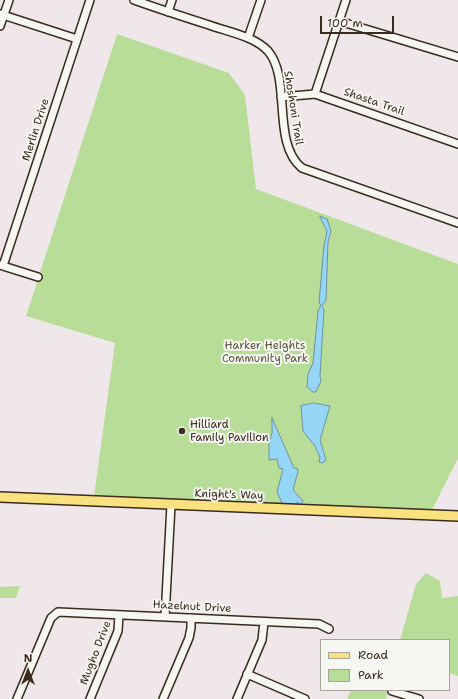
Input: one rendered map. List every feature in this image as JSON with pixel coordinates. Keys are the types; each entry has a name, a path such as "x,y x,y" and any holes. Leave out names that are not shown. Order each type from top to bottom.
{"main road":[{"name":"Knight's Way","path":"0,497 458,516"}],"street":[{"path":"0,26 2,14 8,0"},
{"name":"Merlin Drive","path":"1,265 90,0"},
{"name":"Shoshoni Trail","path":"134,0 248,38 264,47 273,59 281,97 288,148 295,163 302,168 458,223"},
{"path":"168,12 172,0"},
{"path":"248,38 261,0"},
{"path":"316,94 346,0"},
{"path":"2,14 77,39"},
{"path":"339,21 458,57"},
{"name":"Shasta Trail","path":"281,97 316,94 458,144"},
{"path":"1,265 38,277"},
{"path":"165,617 172,505"},
{"name":"Hazelnut Drive","path":"17,699 54,614 58,612 319,624 329,629"},
{"name":"Mugho Drive","path":"90,699 118,631 119,615"},
{"path":"163,699 189,638 191,618"},
{"path":"237,699 262,640 264,622"},
{"path":"247,674 305,699"},
{"path":"392,691 419,699"}],"green space":[{"name":"Harker Heights Community Park","path":"117,34 229,73 245,95 256,189 458,264 458,458 432,510 94,496 115,343 26,316"},
{"path":"426,573 440,581 442,598 458,596 458,676 450,673 450,639 400,639 416,584"},
{"path":"20,586 16,598 0,598 0,587"},
{"path":"351,691 389,691 386,699 347,699"}],"water":[{"path":"320,216 327,219 331,231 328,242 326,300 322,306 324,310 320,375 321,381 316,392 313,392 307,387 308,374 313,363 318,311 321,305 319,303 324,245 327,232"},
{"path":"314,403 330,406 320,440 326,460 322,463 319,462 320,457 315,446 303,431 301,406"},
{"path":"272,418 294,468 297,468 298,471 293,490 303,501 300,505 297,502 294,505 283,505 277,492 283,469 279,468 277,459 269,460 269,443 272,433"}],"place":[{"name":"Hilliard Family Pavilion","path":"182,431"}]}
